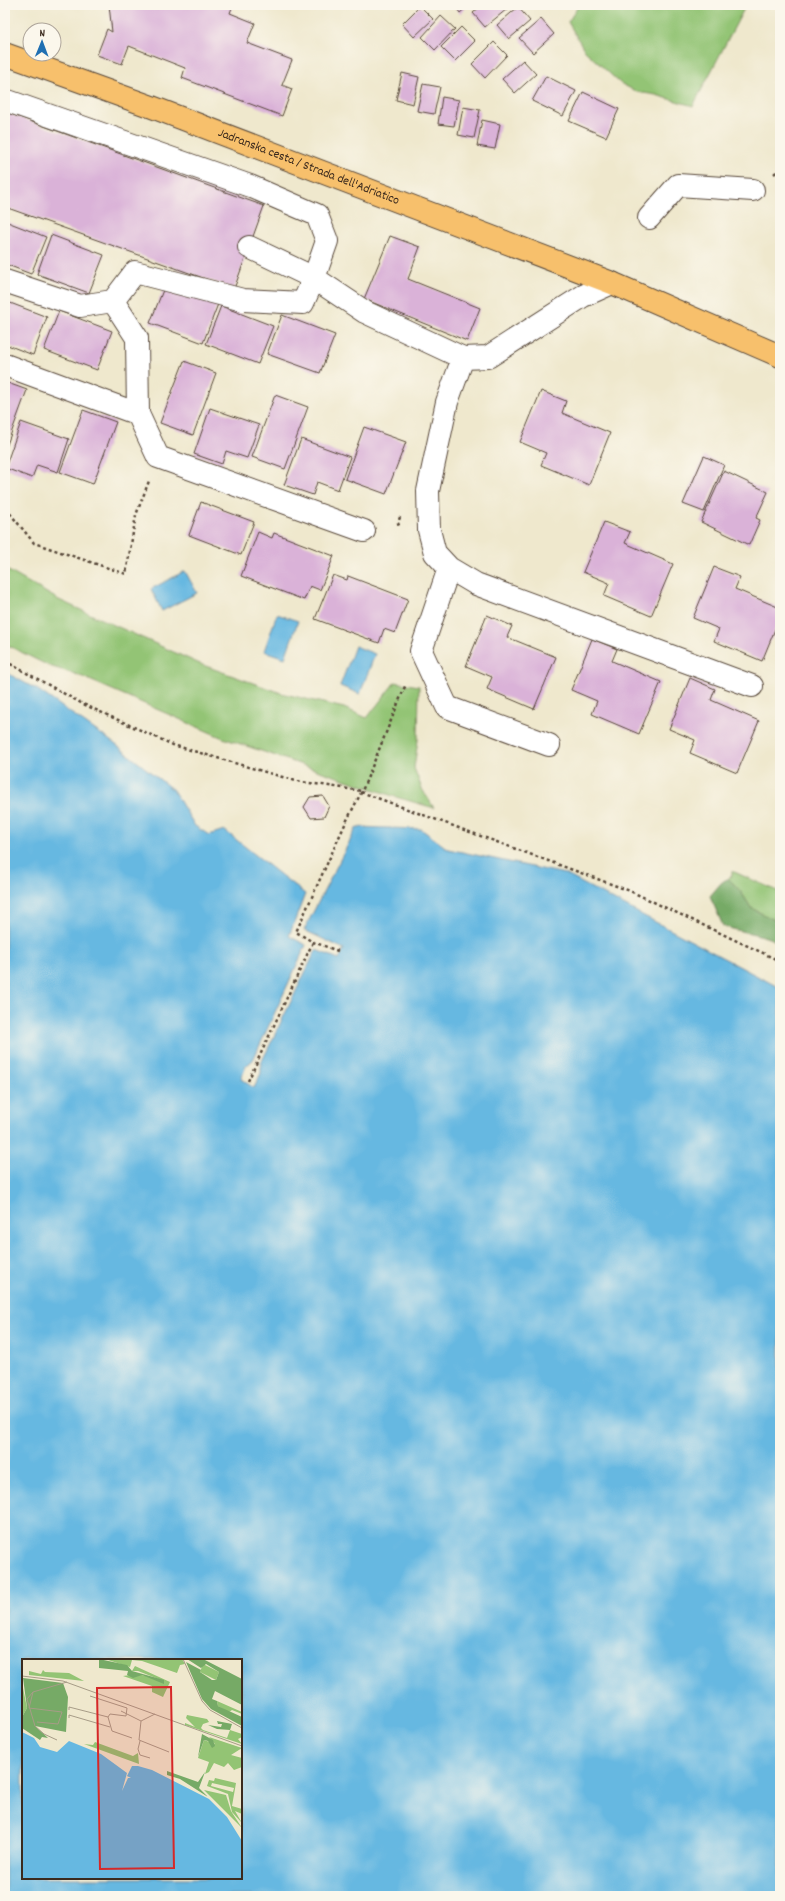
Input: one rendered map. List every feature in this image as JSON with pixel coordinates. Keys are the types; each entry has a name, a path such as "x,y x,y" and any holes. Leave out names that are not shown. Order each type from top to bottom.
{"main road":[{"name":"Jadranska cesta / Strada dell'Adriatico","path":"5,54 152,107 612,283 780,356"}],"street":[{"path":"5,100 112,145 250,186 317,215 327,241 314,278 303,303 243,300 135,272 113,300 80,306 5,281"},
{"path":"649,218 678,185 753,190"},
{"path":"249,247 314,278 365,312 463,358 488,357 583,296 612,283"},
{"path":"113,300 137,338 138,414 158,457 364,531"},
{"path":"463,358 447,402 428,491 429,530 435,553 450,568 476,584 752,686"},
{"path":"5,365 138,414"},
{"path":"450,568 421,651 447,707 549,745"}],"path":[{"path":"5,510 8,511 34,543 126,574 136,515 158,457"},
{"path":"5,661 81,703 173,745 296,781 362,792 630,891 780,961"},
{"path":"338,951 313,942 296,932 346,822 362,792 406,682"},
{"path":"248,1081 313,942"}],"green space":[{"path":"579,5 746,5 693,106 656,95 637,92 620,83 585,51 568,22"},
{"path":"5,569 59,600 200,664 281,693 344,708 367,718 395,682 419,686 418,740 414,768 422,789 434,808 396,797 223,738 78,675 49,666 5,644"},
{"path":"732,871 780,892 780,923 751,908 741,892 728,878 732,876"},
{"path":"728,878 741,892 751,908 780,923 780,943 766,937 723,926 710,896 721,883"}],"water":[{"path":"185,571 197,593 162,611 151,589"},
{"path":"277,614 298,621 285,658 264,651"},
{"path":"355,646 375,654 360,694 340,686"},
{"path":"5,672 38,690 115,744 173,790 195,826 209,835 224,830 305,894 289,936 306,945 253,1060 246,1066 241,1079 254,1088 261,1073 261,1063 316,950 339,959 344,949 304,930 357,827 421,829 448,849 565,874 780,988 780,1896 5,1896"}],"building":[{"path":"109,5 233,5 230,13 255,23 247,43 292,60 282,85 292,89 282,116 182,78 185,68 129,46 122,64 97,55 107,29 112,32"},
{"path":"454,5 469,5 460,13"},
{"path":"482,5 504,5 507,9 485,27 473,13"},
{"path":"420,6 433,19 414,37 402,24"},
{"path":"518,7 530,21 509,39 497,25"},
{"path":"441,16 455,29 435,50 422,37"},
{"path":"541,19 554,34 533,53 519,38"},
{"path":"461,27 475,41 455,61 441,47"},
{"path":"494,42 507,55 485,78 472,64"},
{"path":"523,60 536,74 515,93 502,79"},
{"path":"402,73 419,77 413,104 396,100"},
{"path":"546,76 576,91 563,116 532,101"},
{"path":"423,84 440,87 434,114 417,111"},
{"path":"583,92 619,109 606,137 569,121"},
{"path":"442,97 459,100 454,126 438,124"},
{"path":"463,107 480,110 474,138 458,135"},
{"path":"5,112 264,206 234,289 5,207"},
{"path":"482,120 500,124 495,149 477,146"},
{"path":"5,221 46,237 31,274 5,264"},
{"path":"51,235 104,255 89,293 37,274"},
{"path":"390,236 420,247 408,279 480,308 467,341 364,299"},
{"path":"165,285 218,304 203,343 150,323"},
{"path":"5,301 47,317 33,355 5,344"},
{"path":"221,306 273,326 258,364 206,344"},
{"path":"59,311 112,331 97,370 44,350"},
{"path":"282,315 335,335 320,373 267,354"},
{"path":"184,361 216,373 193,435 160,423"},
{"path":"5,382 27,390 5,450"},
{"path":"541,391 566,401 562,413 610,433 589,485 541,465 546,453 520,442"},
{"path":"275,395 308,407 285,469 252,457"},
{"path":"210,408 259,425 247,458 226,451 222,464 194,454"},
{"path":"83,410 116,422 93,484 60,472"},
{"path":"21,422 69,439 58,472 37,465 32,478 5,468"},
{"path":"364,427 406,442 386,494 345,479"},
{"path":"301,439 350,457 338,490 317,482 313,495 284,485"},
{"path":"704,456 724,465 704,512 683,504"},
{"path":"724,471 768,492 756,518 760,520 749,545 701,522"},
{"path":"201,502 254,522 241,555 189,535"},
{"path":"604,522 630,532 625,543 673,564 651,616 604,596 609,583 583,572"},
{"path":"258,532 272,538 274,533 334,556 320,590 310,586 304,600 241,576"},
{"path":"714,567 740,577 735,589 780,608 780,617 762,661 714,641 719,629 693,618"},
{"path":"333,575 347,580 348,576 408,599 395,633 384,629 379,643 315,619"},
{"path":"487,615 512,626 507,637 556,657 534,709 487,689 492,677 466,666"},
{"path":"592,639 617,649 612,661 661,682 639,734 592,714 597,701 571,690"},
{"path":"690,678 715,689 711,700 759,721 737,773 690,753 695,740 669,729"},
{"path":"323,796 329,806 324,817 311,818 304,807 310,797"}]}
